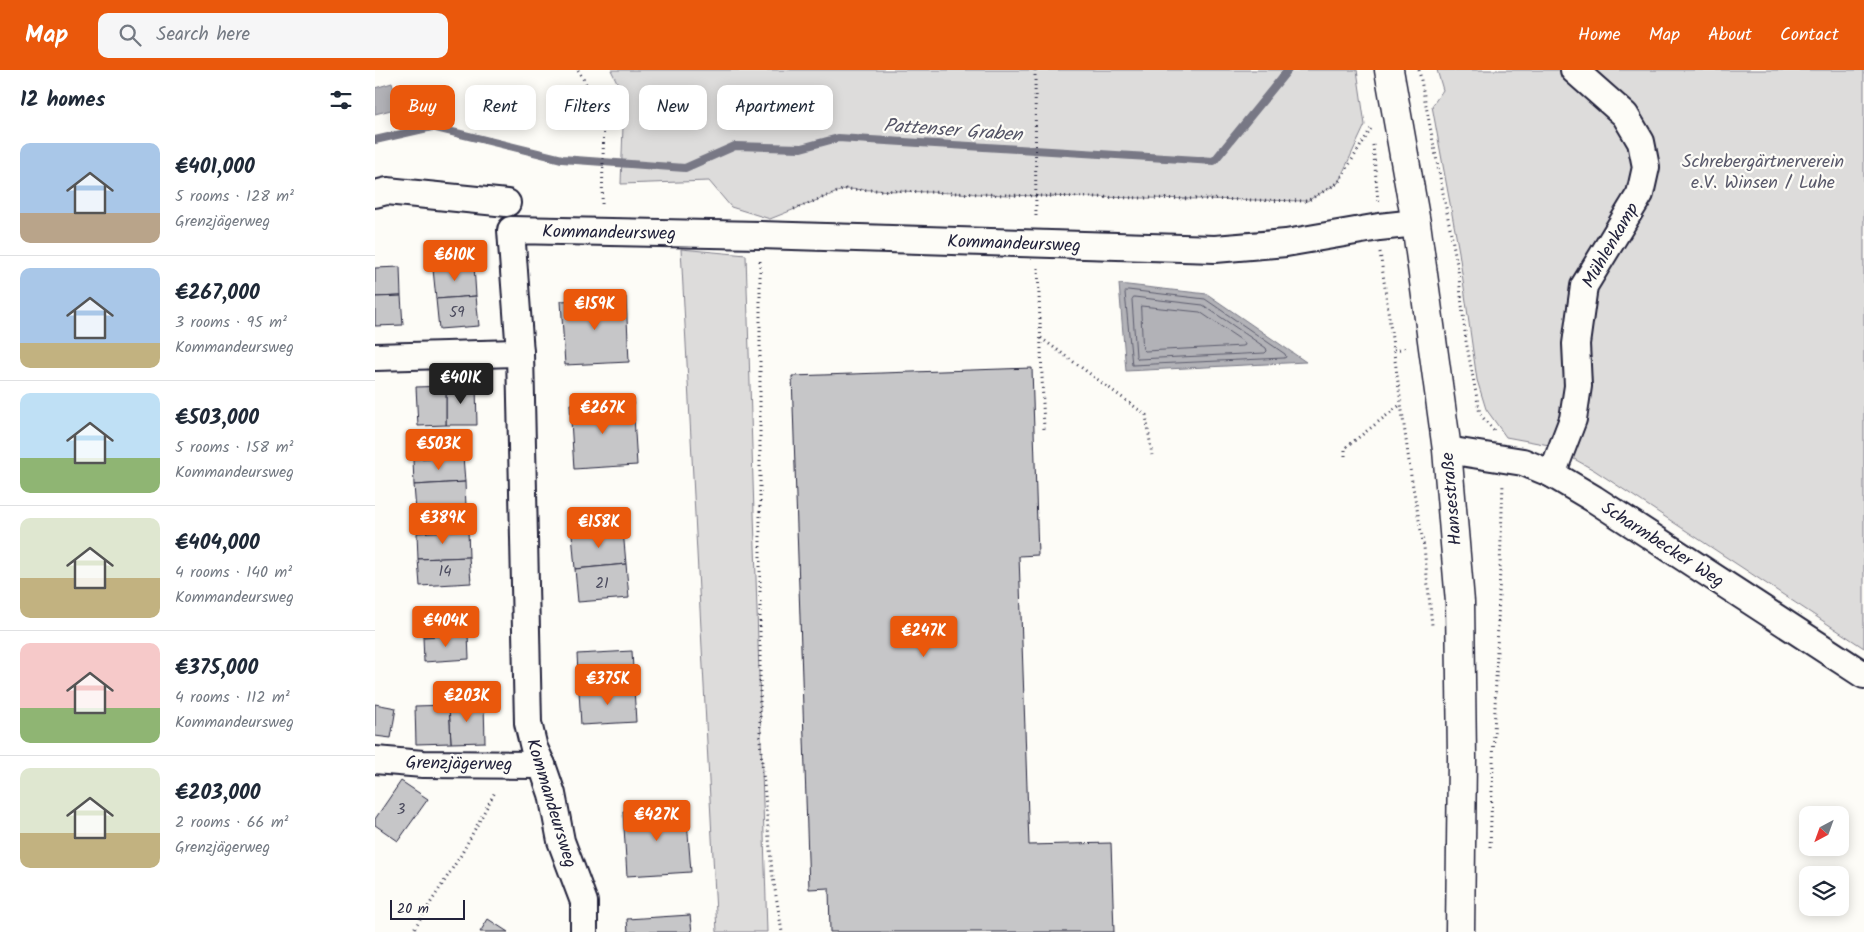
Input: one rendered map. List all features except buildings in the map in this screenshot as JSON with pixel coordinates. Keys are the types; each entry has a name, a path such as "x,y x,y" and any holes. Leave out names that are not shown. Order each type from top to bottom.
{"main road":[{"name":"Hansestraße","path":"1389,70 1417,223 1447,450 1460,602 1462,758 1460,932"}],"street":[{"name":"Mühlenkamp","path":"1552,474 1573,419 1578,386 1577,344 1583,286 1640,194 1646,167 1641,142 1625,115 1574,70"},
{"path":"375,194 387,191 507,203"},
{"name":"Kommandeursweg","path":"584,932 584,902 561,841 552,794 534,748 528,723 520,353 511,230 760,235 1215,249 1285,243 1379,227 1417,223"},
{"path":"375,357 520,353"},
{"name":"Scharmbecker Weg","path":"1447,450 1523,462 1552,474 1602,504 1864,675"},
{"name":"Grenzjägerweg","path":"375,760 423,764 542,765"}],"path":[{"path":"578,70 604,114 602,209"},
{"path":"1035,70 1037,244 1044,430"},
{"path":"1419,70 1458,269 1466,341 1480,414 1502,440 1503,458 1490,850"},
{"path":"786,212 845,189 1036,196 1307,201 1338,183 1372,126 1381,261 1423,547 1432,626"},
{"path":"760,235 760,740 771,871 782,932"},
{"path":"1041,338 1146,416 1152,455"},
{"path":"1345,456 1345,448 1401,404"},
{"path":"412,932 461,855 492,798 507,765"}],"green space":[{"path":"611,70 1357,70 1365,125 1338,183 1307,201 1036,196 845,189 770,219 731,207 709,181 621,184 623,130 629,130 629,85 618,85"},
{"name":"Schrebergärtnerverein e.V. Winsen / Luhe","path":"1437,70 1864,70 1864,648 1594,470 1549,445 1506,437 1486,409 1477,380 1459,252 1432,106 1443,90"},
{"path":"681,249 746,255 767,932 717,932"}],"water":[{"path":"392,83 393,85 390,85 390,110 375,114 375,88"},
{"path":"1119,284 1207,294 1306,362 1126,371"}],"waterway":[{"name":"Pattenser Graben","path":"375,140 432,127 562,159 685,168 735,146 801,148 838,138 1214,161 1288,70"}]}
